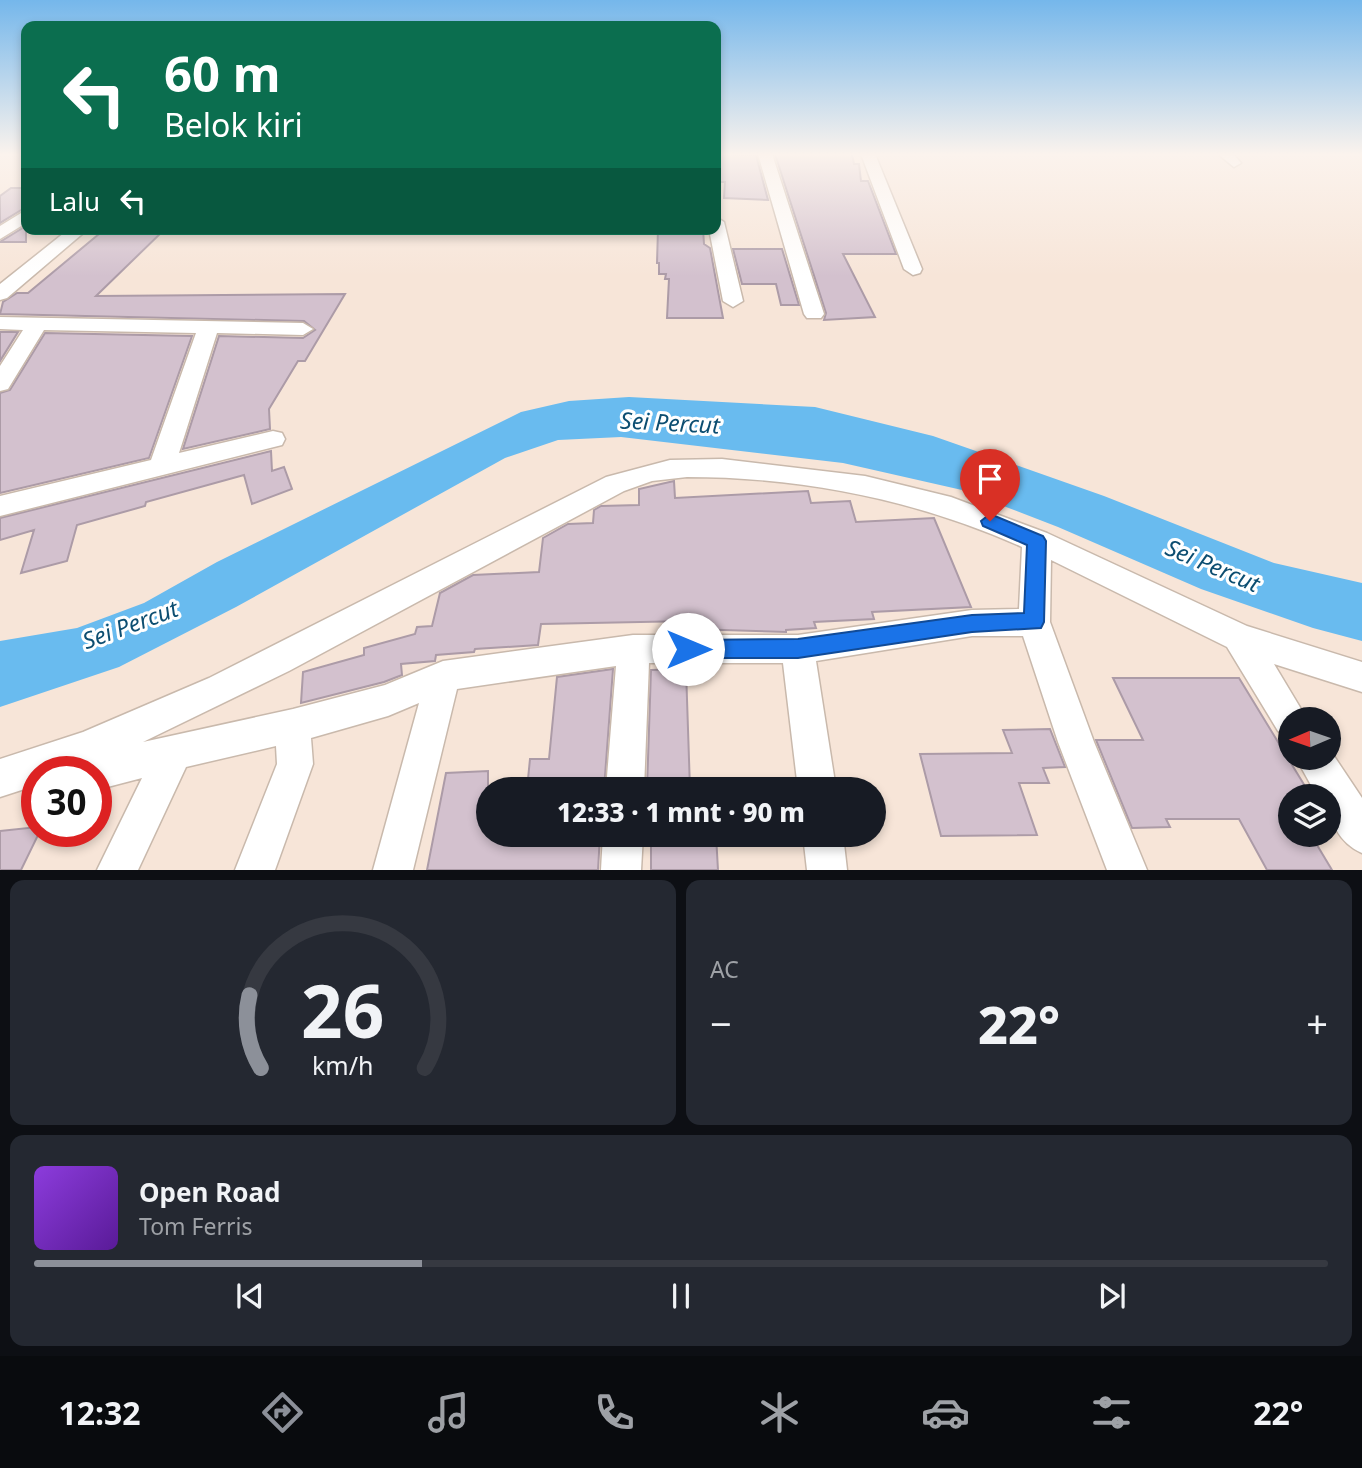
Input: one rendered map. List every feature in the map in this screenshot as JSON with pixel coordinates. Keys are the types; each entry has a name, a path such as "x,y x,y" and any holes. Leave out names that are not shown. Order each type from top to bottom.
{"street":[{"path":"777,195 814,314"},
{"path":"884,195 913,269"},
{"path":"0,234 21,219"},
{"path":"0,294 73,235"},
{"path":"719,235 733,301"},
{"path":"0,323 303,330"},
{"path":"0,384 37,324"},
{"path":"162,466 208,329"},
{"path":"0,506 273,439"},
{"path":"65,756 256,674 438,574 644,471 684,467 720,467 853,481 966,511 1037,541 1238,637 1362,677"},
{"path":"1037,541 1034,622 1076,743 1127,870"},
{"path":"112,768 220,740 293,726 388,699 443,677 633,649 798,649 972,623 1034,622"},
{"path":"1238,637 1282,707"},
{"path":"626,777 633,649"},
{"path":"798,649 815,777"},
{"path":"393,870 443,677"},
{"path":"255,870 295,764 293,726"},
{"path":"117,870 173,754"},
{"path":"1322,770 1362,833"},
{"path":"0,778 21,773"},
{"path":"621,870 622,847"},
{"path":"824,847 827,870"}],"water":[{"name":"Sei Percut","path":"629,397 815,407 933,436 1104,496 1274,563 1362,583 1362,641 1313,628 1201,589 1058,527 962,490 843,463 621,437 558,440 505,458 236,607 119,667 0,707 0,641 77,628 144,603 217,562 521,412 569,401"}],"building":[{"path":"21,195 21,210 0,223 0,196"},
{"path":"724,195 767,195 768,200 724,198"},
{"path":"788,195 873,195 896,254 843,254 875,317 824,320 826,313"},
{"path":"21,229 21,235 26,235 26,242 0,242"},
{"path":"98,235 159,235 96,296 345,294 305,361 298,361 269,409 270,429 183,449 219,336 303,338 315,330 304,321 0,314 3,302 17,293 28,293"},
{"path":"658,235 703,235 704,244 710,248 723,318 667,318 669,279 665,279 666,274 659,274"},
{"path":"733,249 782,249 799,305 781,305 776,284 742,284"},
{"path":"0,332 18,332 0,361"},
{"path":"45,333 192,336 149,458 0,493 0,393 10,390"},
{"path":"271,451 272,471 284,467 292,489 252,504 244,475 146,502 145,506 77,525 67,561 21,573 34,530 0,540 0,518"},
{"path":"674,481 675,498 808,491 811,503 850,501 856,522 934,518 971,607 872,612 874,619 814,622 816,628 786,632 691,629 690,621 541,624 538,645 475,649 474,652 436,655 435,661 401,664 402,675 384,682 301,703 303,672 364,655 364,648 415,634 417,627 432,626 440,593 473,575 539,572 543,538 568,524 593,523 594,510 601,506 639,505 639,489"},
{"path":"613,669 605,777 528,777 530,759 549,759 557,677"},
{"path":"686,669 690,777 647,777 651,670"},
{"path":"1113,678 1239,678 1278,742 1278,770 1295,770 1304,784 1278,784 1278,847 1318,847 1332,870 1267,870 1239,819 1166,819 1170,827 1132,828 1096,740 1143,740"},
{"path":"1050,729 1065,767 1043,768 1049,783 1019,783 1037,835 941,836 920,754 1012,753 1003,730"},
{"path":"488,771 488,777 476,777 476,847 599,847 598,870 427,870 446,773"},
{"path":"21,829 21,847 32,847 21,870 0,870 0,831"},
{"path":"651,847 717,847 718,870 651,870"}],"route":[{"path":"688,649 798,649 972,623 1034,622 1037,541 990,521"}]}
